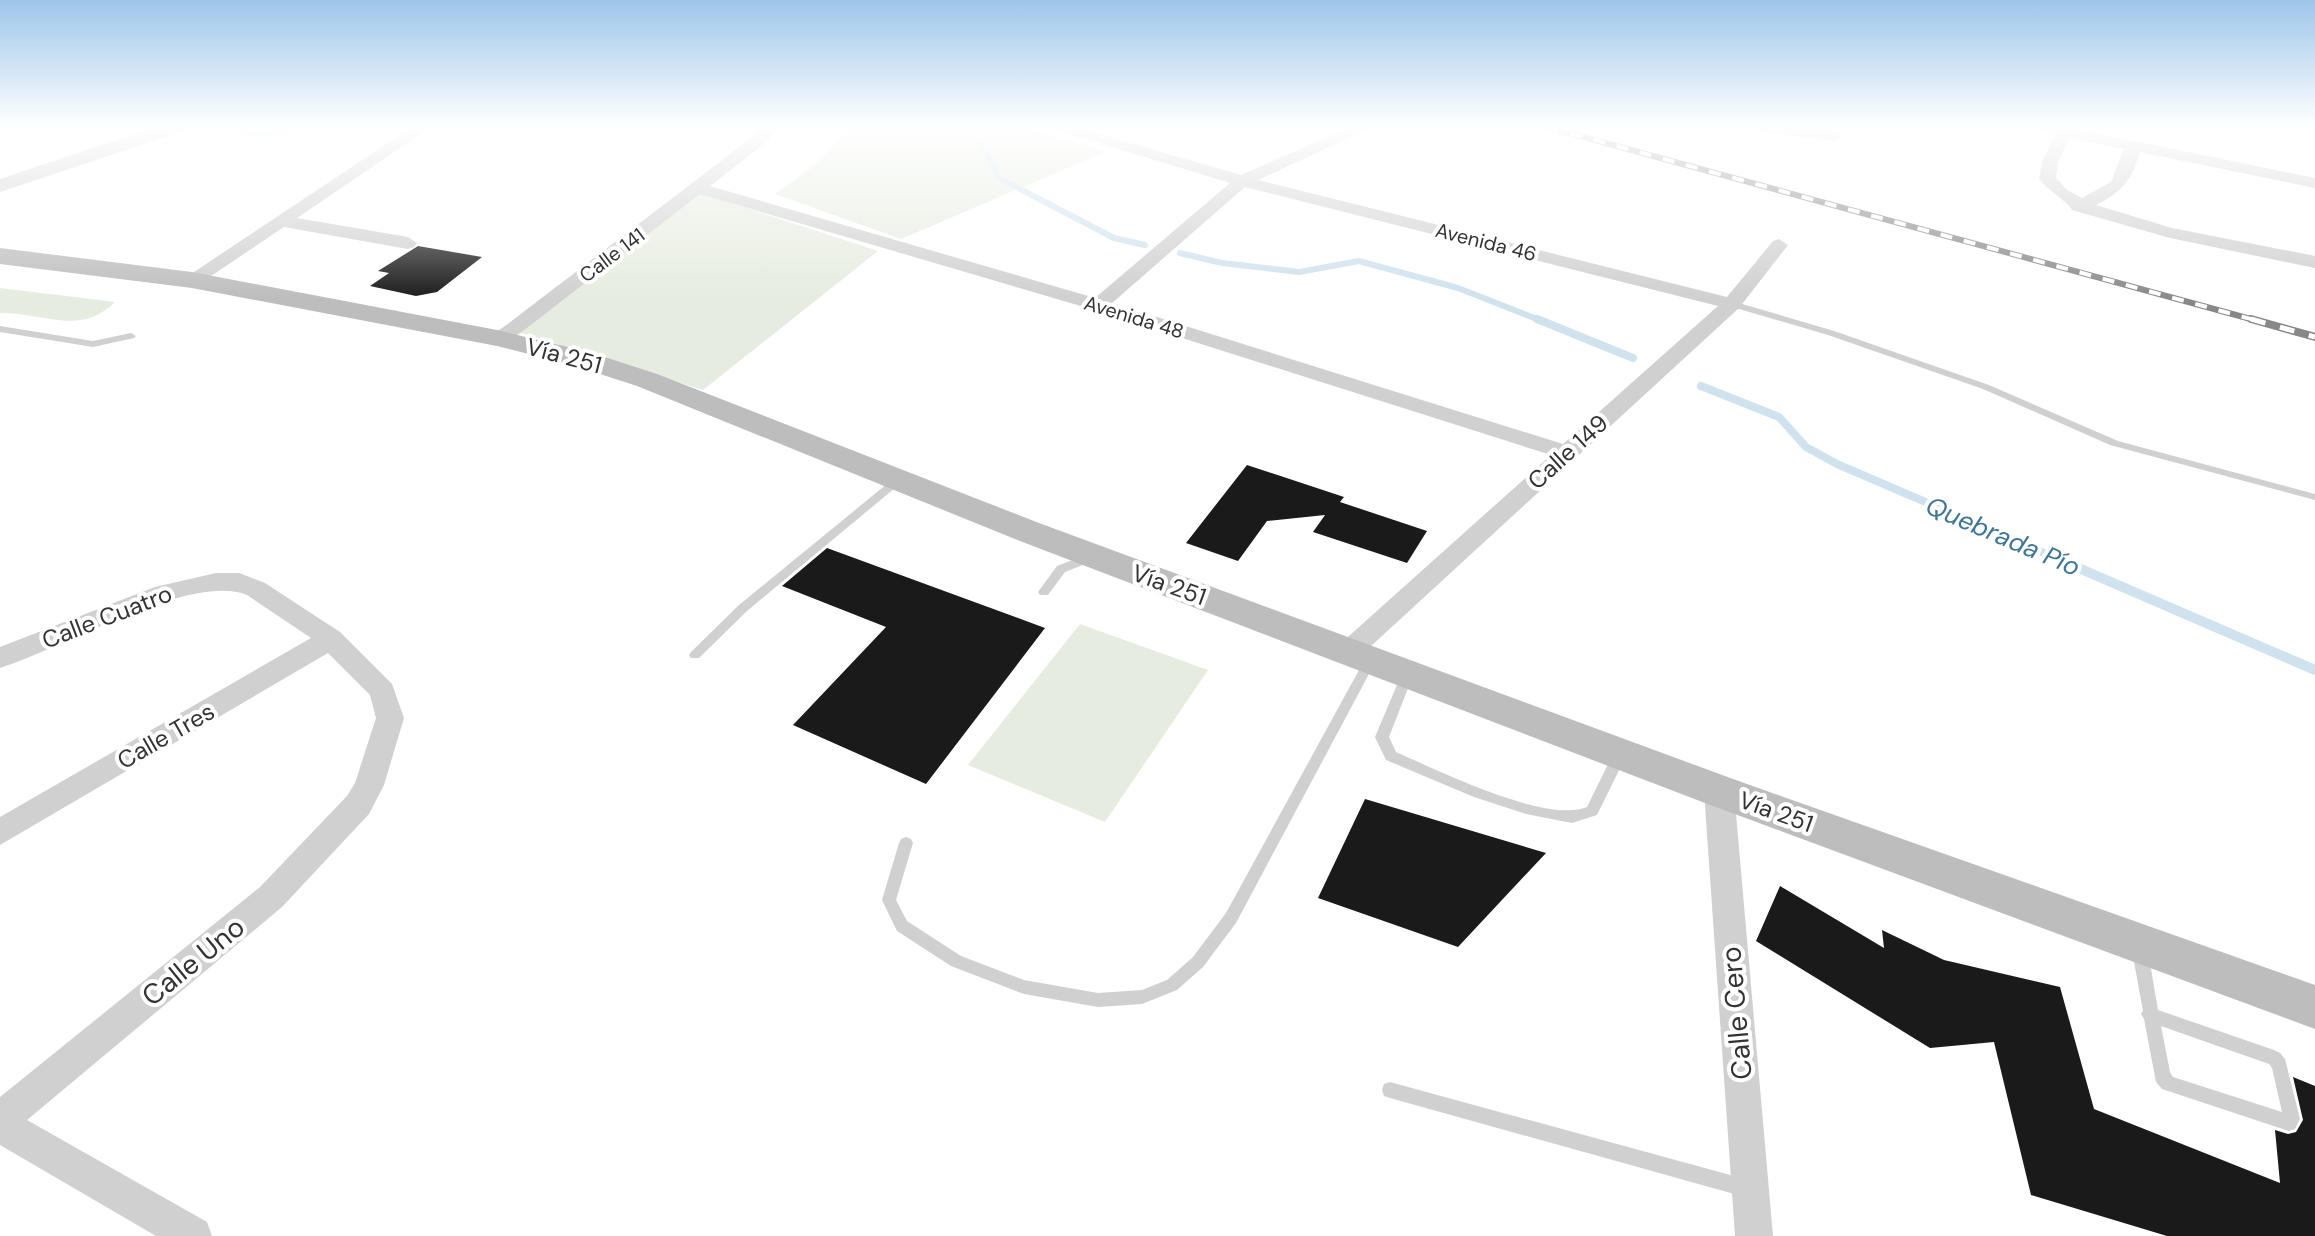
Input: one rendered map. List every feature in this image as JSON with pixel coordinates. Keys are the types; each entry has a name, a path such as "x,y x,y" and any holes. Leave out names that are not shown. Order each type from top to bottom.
{"main road":[{"name":"Vía 251","path":"0,256 192,280 497,338 579,358 647,380 1092,556 1719,791 2315,1007"}],"street":[{"path":"192,280 336,185"},
{"name":"Calle 141","path":"497,338 703,185"},
{"path":"1098,305 1238,185"},
{"name":"Avenida 46","path":"1257,185 1732,304"},
{"path":"2052,185 2059,194 2078,206 2172,232 2315,262"},
{"path":"2078,206 2121,185"},
{"name":"Avenida 48","path":"699,188 1098,305 1567,453"},
{"path":"281,221 408,243"},
{"name":"Calle 149","path":"1360,655 1567,453 1732,304 1779,245"},
{"name":"Calle Uno","path":"0,1122 271,897 358,805 369,785 390,718 382,691 331,639 256,589 239,582 216,582"},
{"name":"Calle Cuatro","path":"0,658 164,593 216,582"},
{"name":"Calle Tres","path":"0,832 331,639"},
{"name":"Calle Cero","path":"1719,791 1754,1236"},
{"path":"0,1122 193,1236"}],"lane":[{"path":"1732,304 1831,333 1986,387 2114,443 2315,497"},
{"path":"0,329 93,344 131,336"},
{"path":"695,655 743,608 897,481"},
{"path":"1044,592 1061,569 1092,556"},
{"path":"906,843 889,900 902,926 956,961 1024,987 1098,1000 1142,997 1172,985 1198,962 1231,918 1360,655"},
{"path":"1408,673 1382,737 1391,756 1445,779 1531,809 1572,818 1592,811 1621,754"},
{"path":"2139,942 2149,1014 2162,1076 2168,1083 2289,1123 2292,1119 2279,1064 2274,1058 2149,1014"},
{"path":"1390,1090 1750,1189"}],"shaded area":[{"path":"788,185 1028,185 901,239 775,194"},
{"path":"701,193 878,251 703,390 512,330"},
{"path":"0,288 115,302 102,312 75,321 0,313"},
{"path":"1080,624 1208,670 1105,822 968,765"}],"building":[{"path":"418,246 482,257 437,292 416,296 370,286 389,273 378,271"},
{"path":"1247,465 1344,497 1340,502 1427,531 1407,563 1313,532 1325,515 1267,521 1238,561 1186,543"},
{"path":"827,548 1045,628 926,784 793,725 886,627 782,586"},
{"path":"1365,799 1546,853 1458,947 1318,898"},
{"path":"1780,886 1884,948 1882,930 1944,960 2060,987 2094,1109 2280,1183 2275,1130 2288,1134 2296,1132 2303,1120 2293,1077 2315,1086 2315,1236 2167,1236 2031,1195 1994,1042 1930,1048 1756,941"}],"waterway":[{"name":"Quebrada Pío","path":"1012,185 1114,238 1145,245"},
{"name":"Quebrada Pío","path":"1180,253 1222,263 1299,272 1359,261 1458,288 1540,320"},
{"name":"Quebrada Pío","path":"1540,320 1633,358"},
{"name":"Quebrada Pío","path":"1701,386 1779,417 1806,447 1837,464 2065,562"},
{"name":"Quebrada Pío","path":"2060,560 2315,670"}],"railway":[{"path":"1758,185 2258,321"},
{"path":"2251,319 2315,337"}]}
